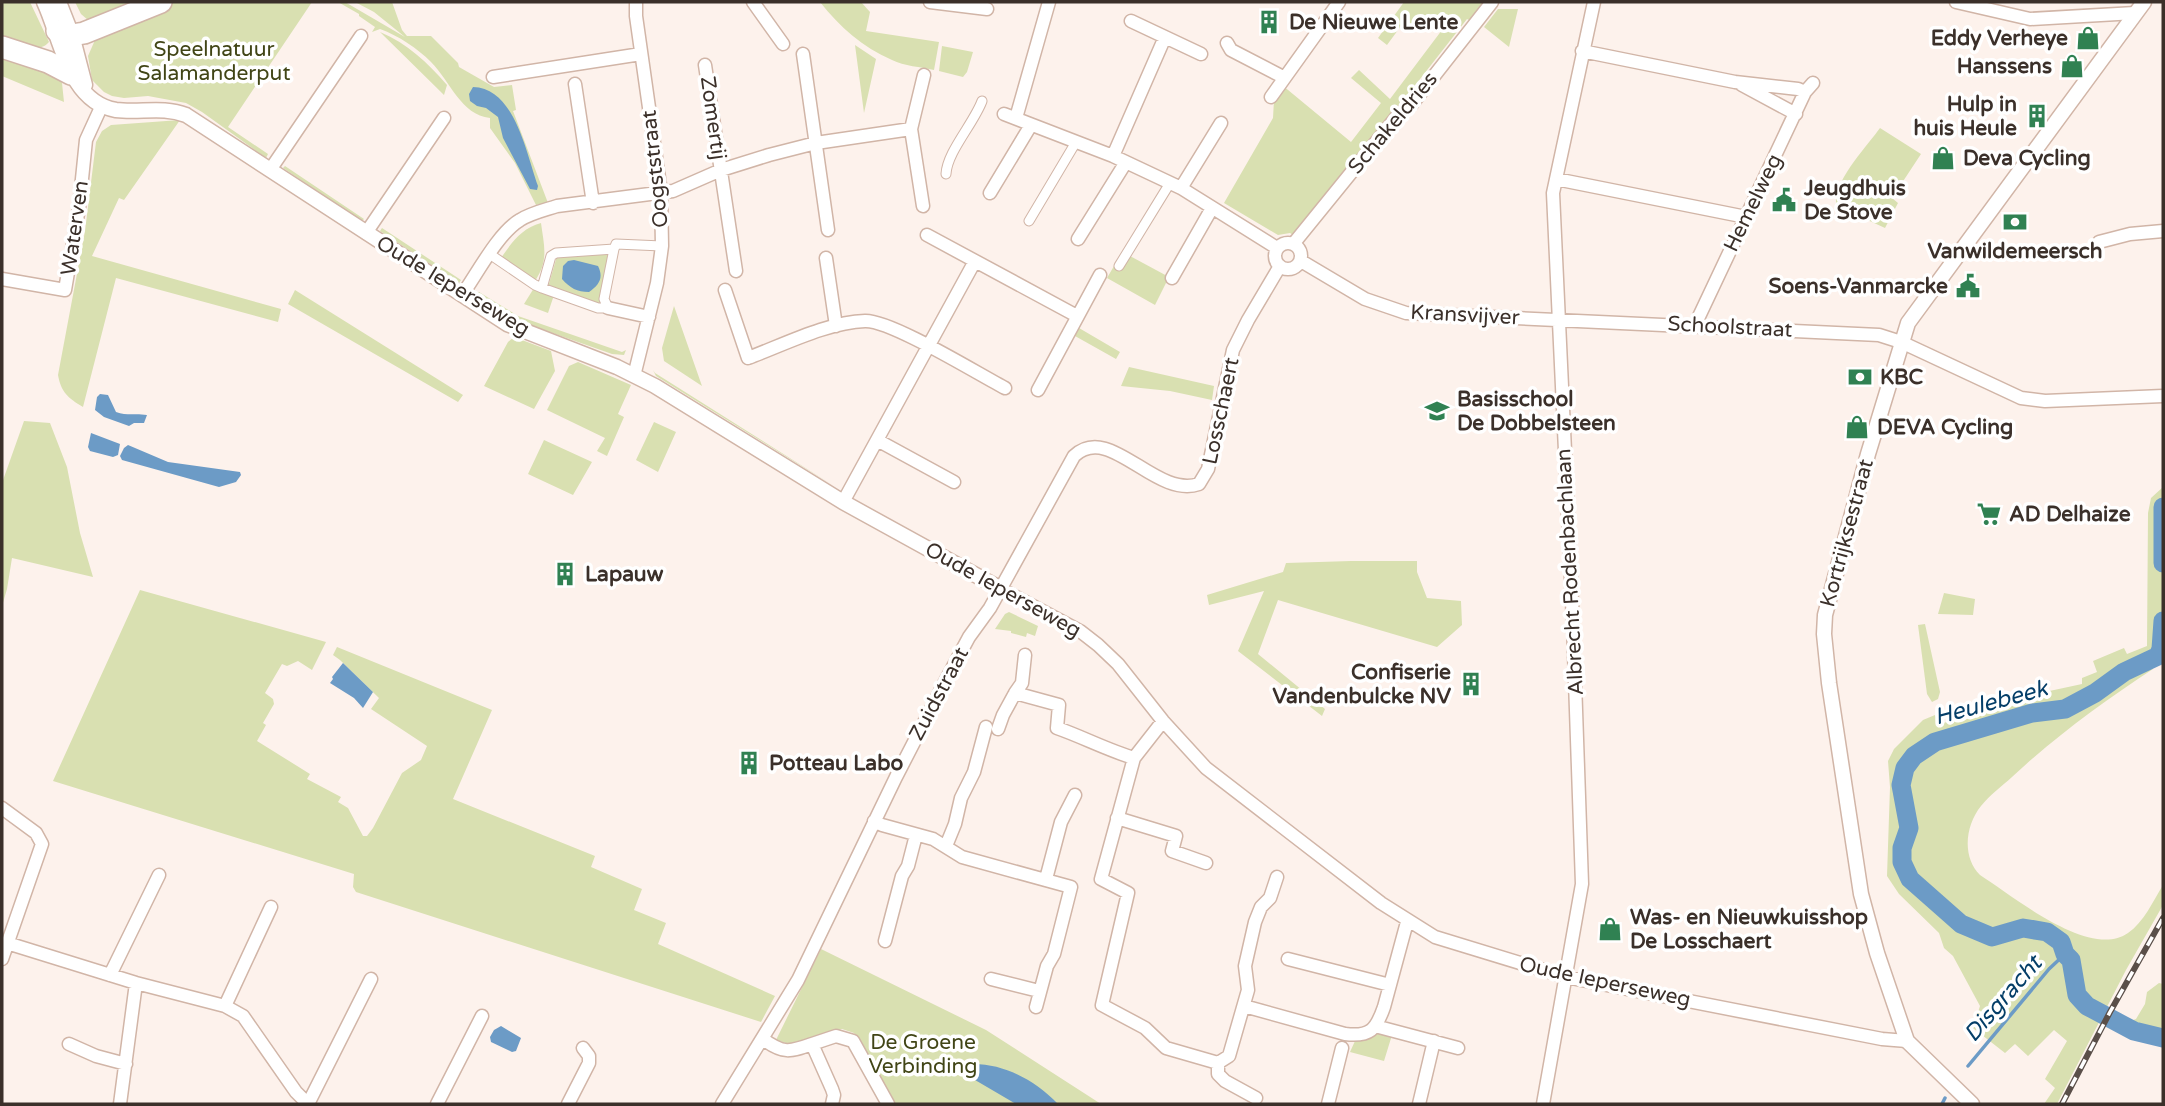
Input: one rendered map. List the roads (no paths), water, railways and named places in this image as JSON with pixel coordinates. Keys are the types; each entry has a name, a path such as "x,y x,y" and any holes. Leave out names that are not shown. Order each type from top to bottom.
{"highway":[{"path":"29,56 45,51 65,34 84,33 161,2"},
{"path":"2,47 57,66 71,74"}],"street":[{"path":"44,2 65,34 85,86 98,101"},
{"path":"58,2 71,74 84,92 98,101"},
{"name":"Oogststraat","path":"634,376 657,283 662,246 660,192 636,2"},
{"path":"753,2 783,44"},
{"path":"930,2 987,9"},
{"path":"1049,2 1010,116 1113,156 1176,185 1277,248"},
{"path":"1270,97 1339,2"},
{"name":"Schakeldries","path":"1294,243 1398,115 1412,104 1492,2"},
{"name":"Albrecht Rodenbachlaan","path":"1543,1104 1582,884 1553,193 1594,2"},
{"path":"1956,2 2030,19 2140,8"},
{"name":"Kortrijksestraat","path":"1966,1102 1907,1041 1877,953 1861,894 1829,683 1824,634 1829,595 1908,323 2140,8"},
{"path":"1131,21 1201,54"},
{"path":"270,170 361,36"},
{"path":"1113,156 1165,37"},
{"path":"1227,43 1231,50 1283,77"},
{"path":"1583,51 1735,82 1796,114"},
{"path":"493,78 641,54"},
{"path":"803,54 828,230"},
{"name":"Zomertij","path":"705,65 736,271"},
{"path":"923,206 911,129 924,75"},
{"name":"Hemelweg","path":"1695,325 1809,87 1798,89 1735,82"},
{"path":"575,84 593,202"},
{"name":"Oude Ieperseweg","path":"98,101 115,110 163,110 186,115 521,331 617,367 655,386 843,502 1072,627 1098,645 1118,664 1163,721 1206,768 1407,922 1435,937 1566,977 1870,1037 1907,1041"},
{"name":"Waterven","path":"2,279 65,290 79,208 86,140 98,101"},
{"path":"946,174 946,164 976,117 982,101"},
{"path":"366,233 444,118"},
{"path":"1119,266 1221,123"},
{"path":"990,193 1031,125"},
{"name":"Zomertij","path":"462,295 510,228 521,219 557,206 673,191 721,170 816,143 911,129"},
{"path":"1029,221 1076,142"},
{"path":"1078,239 1126,162"},
{"path":"1556,179 1632,192 1746,217"},
{"path":"1172,278 1212,208"},
{"path":"2099,242 2130,234 2163,231"},
{"path":"927,235 1077,316"},
{"path":"1285,243 1294,243 1301,253 1301,261 1290,269 1280,266 1275,258 1277,248 1285,243"},
{"path":"608,308 604,299 616,244 662,246"},
{"path":"542,288 551,256 556,253 614,248"},
{"path":"491,254 534,285 598,308 649,317"},
{"path":"825,258 836,326"},
{"path":"843,502 975,261"},
{"name":"Kransvijver","path":"1301,261 1364,299 1406,313 1558,320"},
{"name":"Losschaert","path":"1001,589 1074,456 1082,449 1097,445 1178,486 1199,484 1208,470 1233,350 1280,266"},
{"path":"1038,390 1100,275"},
{"path":"725,290 748,358 836,326 867,321 880,323 1005,388"},
{"name":"Schoolstraat","path":"1558,320 1878,335 1901,342 2021,398 2045,401 2163,396"},
{"path":"877,440 954,482"},
{"name":"Zuidstraat","path":"722,1104 799,980 874,821 969,637 1001,589"},
{"path":"946,846 961,798 992,728 1003,715 1021,683 1026,655"},
{"path":"1015,693 1059,705 1057,728 1103,749 1134,758"},
{"path":"1163,721 1134,758 1101,879 1128,893 1102,1005 1145,1028 1166,1048 1218,1063 1229,1056 1248,990 1245,967 1255,922 1261,907 1270,898 1277,877"},
{"path":"1046,879 1061,822 1075,795"},
{"path":"2,808 36,833 42,844 2,959"},
{"path":"1117,818 1176,836 1172,851 1206,863"},
{"path":"874,821 933,839 962,857 1071,887 1054,954 1046,966 1036,1007"},
{"path":"885,941 916,835"},
{"path":"110,975 159,875"},
{"path":"225,1006 271,907"},
{"path":"1244,1006 1344,1041 1371,1032 1380,1020 1407,922"},
{"path":"7,943 136,983 225,1006 243,1016 296,1092 308,1104 371,979"},
{"path":"1288,959 1390,985"},
{"path":"992,979 1040,991"},
{"path":"120,1104 136,983"},
{"path":"437,1104 482,1016"},
{"path":"1375,1026 1458,1048"},
{"path":"763,1039 775,1048 790,1052 836,1036 853,1041 888,1104"},
{"path":"1328,1104 1344,1041"},
{"path":"1419,1104 1434,1041"},
{"path":"69,1044 96,1056 125,1063"},
{"path":"812,1044 837,1101"},
{"path":"568,1104 589,1063 589,1056 583,1048"},
{"path":"1218,1063 1218,1074 1225,1081 1256,1098"}],"water":[{"path":"473,87 487,90 499,98 509,110 523,140 537,190 530,189 503,138 498,117 470,101 469,94"},
{"path":"574,260 598,266 600,281 589,292 574,289 562,279 563,266"},
{"path":"100,394 108,395 116,412 147,415 144,423 129,426 104,417 95,410"},
{"path":"91,433 120,444 118,455 113,457 90,451 88,447"},
{"path":"128,445 168,462 240,472 241,475 236,482 219,487 122,460 120,456"},
{"path":"343,663 373,692 363,708 354,698 330,683"},
{"path":"501,1026 521,1038 516,1051 512,1052 491,1042 490,1037 494,1030"},
{"path":"983,1064 1019,1075 1058,1104 1016,1104 958,1070 959,1067"}],"waterway":[{"name":"Heulebeek","path":"2163,507 2163,563"},
{"name":"Heulebeek","path":"2163,621 2158,656 2124,672 2095,693 2065,709 2032,713 1935,742 1914,756 1905,768 1901,785 1909,828 1902,848 1902,862 1910,879 1961,924 1992,937 2023,928 2047,932 2061,942 2065,954 2071,960 2077,995 2087,1006 2134,1031 2163,1038"},
{"name":"Disgracht","path":"1968,1066 2049,969 2065,954"},
{"name":"Disgracht","path":"1942,1104 1945,1098"}],"railway":[{"path":"2062,1104 2163,918"}],"place":[{"name":"De Nieuwe Lente","path":"1269,22"},
{"name":"Eddy Verheye","path":"2088,38"},
{"name":"Hanssens","path":"2072,66"},
{"name":"Hulp in huis Heule","path":"2037,116"},
{"name":"Deva Cycling","path":"1943,158"},
{"name":"Jeugdhuis De Stove","path":"1784,200"},
{"name":"Vanwildemeersch","path":"2015,222"},
{"name":"Soens-Vanmarcke","path":"1968,286"},
{"name":"KBC","path":"1860,377"},
{"name":"Basisschool De Dobbelsteen","path":"1437,411"},
{"name":"DEVA Cycling","path":"1857,427"},
{"name":"AD Delhaize","path":"1989,514"},
{"name":"Lapauw","path":"565,574"},
{"name":"Confiserie Vandenbulcke NV","path":"1471,684"},
{"name":"Potteau Labo","path":"749,763"},
{"name":"Was- en Nieuwkuisshop De Losschaert","path":"1610,929"}],"park label":[{"name":"Speelnatuur Salamanderput","path":"214,61"},
{"name":"De Groene Verbinding","path":"923,1054"}]}
